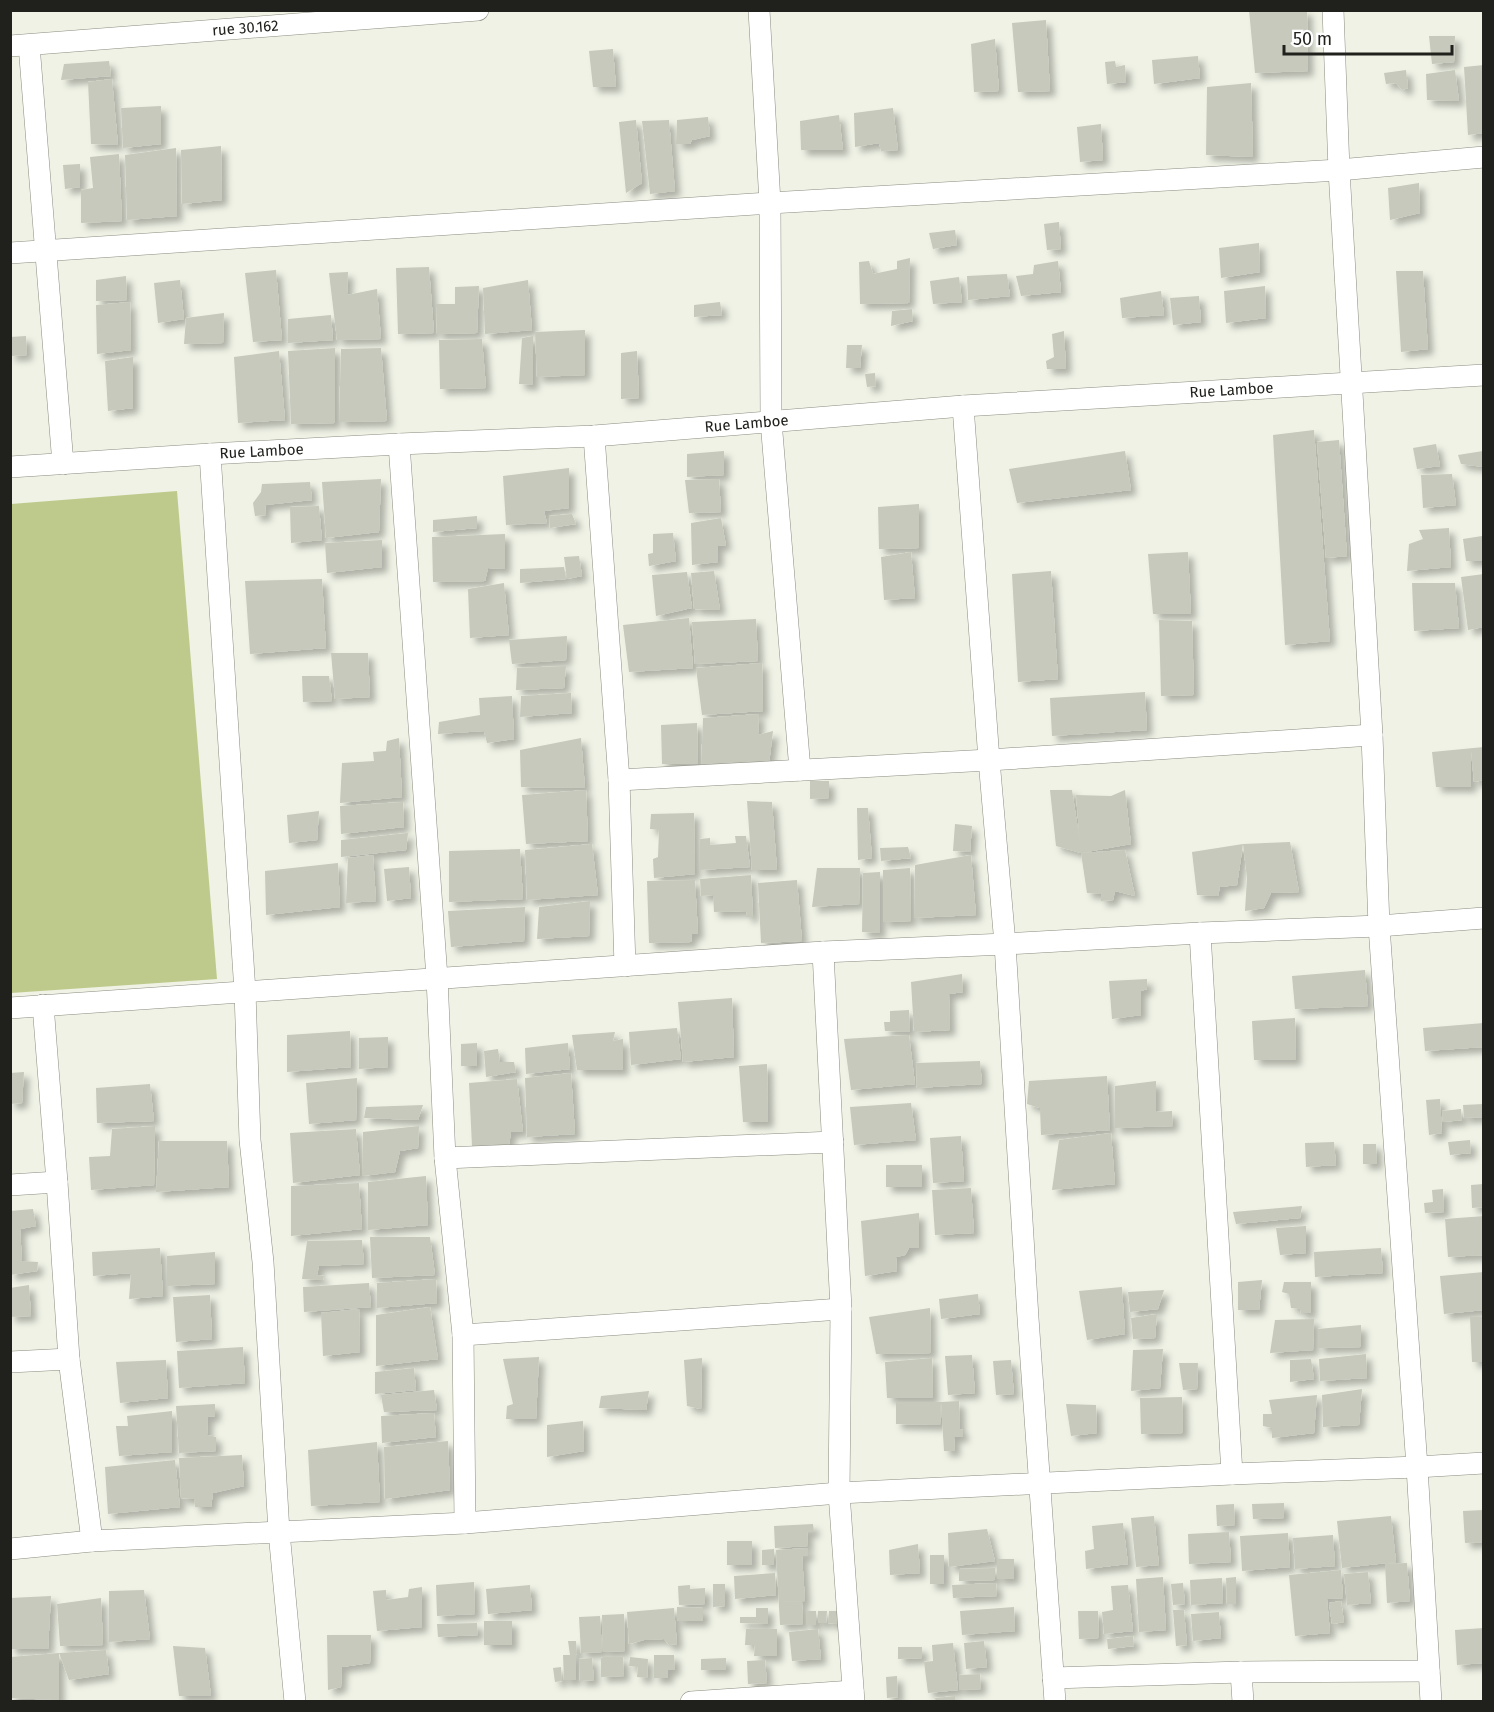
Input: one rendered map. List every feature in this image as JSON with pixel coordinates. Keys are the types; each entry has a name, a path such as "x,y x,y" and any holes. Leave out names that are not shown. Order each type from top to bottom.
{"street":[{"name":"rue 30.162","path":"20,45 478,10"},
{"path":"759,10 770,203 771,421 800,770"},
{"path":"1332,10 1339,170 1372,735 1379,926 1431,1701"},
{"path":"20,45 46,251 63,464"},
{"path":"10,253 770,203 1339,170 1484,157"},
{"name":"Rue Lamboe","path":"10,467 210,454 594,436 963,406 1484,375"},
{"path":"963,406 1005,945 1055,1701"},
{"path":"594,436 619,780 625,966"},
{"path":"399,444 437,978 445,1158 463,1335 465,1523"},
{"path":"210,454 245,992 250,1140 262,1262 279,1532 296,1701"},
{"path":"619,780 989,760 1372,735"},
{"path":"10,1008 823,952 1379,926 1484,918"},
{"path":"1200,933 1232,1474"},
{"path":"691,1701 854,1696 839,1493 841,1309 823,952"},
{"path":"43,1005 69,1359 92,1541"},
{"path":"445,1158 833,1142"},
{"path":"10,1185 57,1182"},
{"path":"463,1335 841,1309"},
{"path":"10,1362 69,1359"},
{"path":"10,1549 92,1541 465,1523 839,1493 1484,1463"},
{"path":"1053,1678 1241,1672 1429,1671"},
{"path":"1241,1672 1244,1701"}],"green space":[{"path":"177,491 217,979 11,993 11,504"}],"building":[{"path":"1249,10 1307,10 1308,71 1255,73"},
{"path":"1046,20 1050,91 1018,92 1012,23"},
{"path":"1429,36 1455,36 1454,62 1432,64"},
{"path":"995,39 999,91 974,92 971,44"},
{"path":"613,49 616,87 593,87 589,51"},
{"path":"1198,56 1200,78 1154,84 1152,60"},
{"path":"109,61 111,76 61,80 64,64"},
{"path":"1115,61 1116,67 1125,65 1126,82 1107,84 1105,62"},
{"path":"1484,65 1484,133 1468,135 1464,67"},
{"path":"1406,70 1408,88 1402,90 1396,83 1386,84 1384,73"},
{"path":"1455,70 1459,101 1427,100 1426,74"},
{"path":"112,79 118,145 91,144 88,82"},
{"path":"1251,83 1253,157 1206,155 1207,87"},
{"path":"161,106 161,144 123,148 121,108"},
{"path":"893,108 898,150 881,151 879,143 855,147 854,113"},
{"path":"839,115 843,150 801,150 800,121"},
{"path":"708,117 710,136 692,140 690,144 676,144 677,120"},
{"path":"636,120 642,183 626,193 619,122"},
{"path":"669,120 675,191 650,194 642,121"},
{"path":"1101,124 1103,160 1080,162 1077,127"},
{"path":"221,146 222,200 182,204 181,150"},
{"path":"176,148 177,216 127,220 125,155"},
{"path":"119,154 122,221 81,223 81,190 93,188 90,157"},
{"path":"80,164 80,187 65,189 63,165"},
{"path":"1419,183 1420,213 1390,220 1388,188"},
{"path":"1059,222 1061,249 1047,250 1044,224"},
{"path":"955,230 957,245 933,249 929,233"},
{"path":"1259,243 1260,272 1221,278 1219,248"},
{"path":"910,258 909,303 860,304 859,262 869,261 873,274 897,269 897,261"},
{"path":"1058,261 1061,292 1021,296 1016,276 1033,274 1034,265"},
{"path":"429,267 434,333 398,334 396,268"},
{"path":"276,270 282,340 253,342 245,273"},
{"path":"1396,271 1423,271 1428,349 1401,352"},
{"path":"348,272 347,295 377,289 381,339 337,340 329,273"},
{"path":"1007,274 1010,296 968,300 967,276"},
{"path":"126,276 127,300 96,301 96,280"},
{"path":"959,277 962,302 933,304 930,281"},
{"path":"180,280 184,319 158,323 154,283"},
{"path":"528,280 532,330 485,334 483,288"},
{"path":"479,286 477,333 437,334 436,304 455,304 455,287"},
{"path":"1265,286 1266,318 1226,323 1224,291"},
{"path":"1161,291 1164,315 1122,318 1120,298"},
{"path":"1199,296 1201,322 1173,325 1170,298"},
{"path":"130,302 131,350 97,354 96,305"},
{"path":"720,302 722,315 694,317 694,305"},
{"path":"912,309 913,321 891,326 892,311"},
{"path":"224,313 223,343 184,344 186,318"},
{"path":"331,315 333,340 288,343 288,319"},
{"path":"585,330 585,375 537,377 535,332"},
{"path":"1064,331 1066,369 1047,369 1046,361 1054,357 1052,334"},
{"path":"26,336 27,355 10,356 10,337"},
{"path":"533,336 533,385 519,384 522,338"},
{"path":"482,339 486,388 440,389 439,340"},
{"path":"847,345 862,345 860,368 846,368"},
{"path":"335,348 335,423 291,424 288,351"},
{"path":"381,348 387,421 339,422 341,349"},
{"path":"279,351 285,420 238,423 234,357"},
{"path":"637,351 639,398 621,399 621,353"},
{"path":"133,357 133,408 108,411 105,361"},
{"path":"875,373 876,386 867,387 865,374"},
{"path":"1314,430 1330,641 1285,645 1273,435"},
{"path":"1339,440 1347,556 1326,558 1317,442"},
{"path":"1436,444 1440,466 1417,469 1413,448"},
{"path":"724,451 724,475 687,477 687,454"},
{"path":"1125,451 1131,490 1017,503 1009,469"},
{"path":"1483,451 1483,467 1461,464 1458,455"},
{"path":"569,468 569,508 544,511 547,523 506,525 503,476"},
{"path":"1452,474 1456,505 1423,508 1421,475"},
{"path":"381,479 379,532 326,538 322,482"},
{"path":"719,479 721,512 689,513 685,480"},
{"path":"310,482 312,500 265,505 266,515 255,516 253,503 261,492 262,484"},
{"path":"919,504 919,548 879,549 878,507"},
{"path":"319,506 322,540 291,543 290,507"},
{"path":"572,514 576,524 550,528 549,516"},
{"path":"477,516 477,528 433,532 433,520"},
{"path":"721,518 726,546 718,545 718,562 692,565 691,523"},
{"path":"1449,528 1451,567 1407,571 1409,544 1423,539 1419,530"},
{"path":"673,533 676,561 649,566 648,554 653,553 653,534"},
{"path":"505,534 505,569 488,568 485,581 433,582 432,537"},
{"path":"1482,536 1484,561 1466,561 1463,539"},
{"path":"382,540 382,567 327,573 325,543"},
{"path":"911,552 915,598 884,600 881,557"},
{"path":"1188,552 1191,614 1153,614 1148,554"},
{"path":"579,556 582,576 567,579 564,557"},
{"path":"564,567 566,579 520,583 520,569"},
{"path":"714,571 720,610 694,609 691,573"},
{"path":"1051,571 1058,679 1018,682 1012,574"},
{"path":"687,572 692,608 656,616 652,575"},
{"path":"1484,574 1484,627 1468,630 1461,577"},
{"path":"322,579 326,648 250,654 245,581"},
{"path":"504,583 509,635 470,638 468,589"},
{"path":"1412,583 1455,583 1459,628 1414,631"},
{"path":"689,618 693,668 629,672 623,625"},
{"path":"756,619 758,661 695,664 692,622"},
{"path":"1159,620 1192,621 1194,695 1161,696"},
{"path":"567,636 566,660 512,664 509,640"},
{"path":"331,653 368,653 370,697 335,699"},
{"path":"762,663 763,711 702,715 696,668"},
{"path":"566,666 564,688 516,690 517,668"},
{"path":"302,676 329,676 332,701 303,702"},
{"path":"1145,692 1147,730 1052,736 1050,698"},
{"path":"571,693 572,713 520,717 521,696"},
{"path":"512,696 514,739 487,743 484,731 438,734 439,722 480,715 479,698"},
{"path":"759,714 758,735 773,731 769,764 701,769 703,718"},
{"path":"697,723 698,764 662,764 661,725"},
{"path":"399,738 402,797 340,803 342,763 374,761 373,752 386,751 387,741"},
{"path":"581,738 585,788 521,787 520,750"},
{"path":"1484,747 1484,780 1474,782 1471,751 1471,787 1436,787 1432,752"},
{"path":"810,781 829,781 829,798 810,799"},
{"path":"586,790 588,841 526,844 522,795"},
{"path":"1050,790 1072,790 1080,843 1076,795 1111,796 1125,790 1131,844 1081,853 1056,846"},
{"path":"747,801 772,802 777,870 752,870"},
{"path":"403,802 404,827 341,834 340,806"},
{"path":"857,808 868,808 872,858 858,860"},
{"path":"319,811 317,840 289,843 287,815"},
{"path":"694,813 695,874 654,878 653,859 658,857 659,830 650,829 651,814"},
{"path":"955,824 972,826 970,852 953,851"},
{"path":"408,833 406,850 341,857 341,840"},
{"path":"735,836 746,836 750,867 700,870 700,839 710,838 710,845 736,843"},
{"path":"1290,842 1299,892 1271,893 1264,908 1245,911 1247,878 1243,844"},
{"path":"592,844 598,895 527,900 525,850"},
{"path":"1243,844 1237,885 1220,887 1218,896 1197,895 1192,852"},
{"path":"908,847 911,858 881,861 880,848"},
{"path":"520,849 523,899 449,902 449,851"},
{"path":"1125,850 1135,896 1115,891 1113,900 1101,901 1101,894 1087,893 1081,853"},
{"path":"373,855 376,901 346,903 348,858"},
{"path":"971,855 976,915 914,918 915,865"},
{"path":"338,863 340,907 266,915 265,871"},
{"path":"409,867 411,898 387,901 384,869"},
{"path":"817,868 860,868 859,904 812,907"},
{"path":"910,868 911,921 883,922 883,870"},
{"path":"880,872 880,933 862,932 863,873"},
{"path":"751,875 753,917 746,917 747,911 714,912 713,895 701,896 700,879"},
{"path":"695,880 698,934 692,934 691,942 649,943 647,881"},
{"path":"797,880 802,941 761,943 758,883"},
{"path":"590,901 589,936 537,939 539,907"},
{"path":"525,907 524,941 451,947 448,911"},
{"path":"1365,970 1368,1006 1295,1009 1292,976"},
{"path":"962,974 963,992 949,994 950,1030 914,1032 911,982"},
{"path":"1147,979 1147,989 1141,991 1141,1015 1112,1019 1109,981"},
{"path":"732,998 734,1057 683,1062 678,1002"},
{"path":"909,1010 910,1032 885,1031 884,1022 890,1022 890,1011"},
{"path":"1295,1018 1296,1060 1254,1060 1252,1021"},
{"path":"1484,1023 1484,1047 1425,1051 1423,1028"},
{"path":"677,1028 681,1059 631,1065 629,1032"},
{"path":"350,1031 351,1067 287,1072 287,1035"},
{"path":"615,1032 613,1041 623,1039 623,1070 577,1070 572,1035"},
{"path":"909,1035 915,1084 851,1090 844,1039"},
{"path":"388,1037 388,1067 359,1069 359,1038"},
{"path":"477,1043 477,1066 461,1066 461,1044"},
{"path":"568,1043 570,1069 526,1074 525,1048"},
{"path":"498,1049 500,1062 514,1062 516,1072 486,1077 484,1051"},
{"path":"980,1061 982,1084 917,1088 916,1063"},
{"path":"767,1064 768,1122 743,1122 739,1066"},
{"path":"24,1072 22,1103 10,1104 10,1073"},
{"path":"571,1073 575,1134 527,1137 525,1078"},
{"path":"1107,1076 1110,1130 1041,1135 1040,1108 1027,1104 1029,1081"},
{"path":"357,1078 356,1120 309,1124 306,1083"},
{"path":"517,1079 523,1132 511,1132 509,1145 472,1146 469,1083"},
{"path":"1156,1081 1156,1112 1172,1111 1173,1126 1115,1128 1115,1086"},
{"path":"150,1084 154,1121 97,1123 96,1088"},
{"path":"1440,1099 1442,1133 1429,1135 1426,1100"},
{"path":"911,1103 916,1140 854,1145 850,1107"},
{"path":"1484,1104 1484,1117 1464,1118 1463,1105"},
{"path":"423,1105 418,1120 364,1118 366,1107"},
{"path":"1461,1109 1462,1120 1443,1122 1442,1111"},
{"path":"155,1126 154,1185 91,1190 89,1157 110,1156 112,1129"},
{"path":"419,1126 418,1148 400,1151 395,1172 362,1176 363,1132"},
{"path":"356,1129 360,1175 293,1183 290,1133"},
{"path":"1111,1133 1115,1184 1052,1190 1059,1140"},
{"path":"961,1136 964,1181 933,1183 930,1138"},
{"path":"1470,1140 1471,1153 1450,1155 1448,1142"},
{"path":"159,1141 227,1141 229,1187 156,1192"},
{"path":"1334,1142 1336,1165 1306,1167 1305,1143"},
{"path":"1363,1144 1376,1144 1377,1164 1363,1164"},
{"path":"886,1165 922,1165 922,1187 886,1187"},
{"path":"426,1176 428,1225 368,1230 368,1182"},
{"path":"359,1183 362,1229 291,1236 291,1186"},
{"path":"1484,1184 1484,1207 1472,1208 1471,1185"},
{"path":"971,1188 974,1233 935,1235 932,1190"},
{"path":"1443,1189 1444,1212 1425,1213 1424,1203 1433,1202 1432,1190"},
{"path":"1302,1206 1300,1218 1236,1224 1233,1212"},
{"path":"33,1209 36,1226 20,1229 22,1261 38,1262 37,1271 10,1275 10,1211"},
{"path":"919,1213 919,1248 909,1248 905,1255 896,1257 897,1271 865,1276 861,1221"},
{"path":"1484,1216 1484,1255 1448,1257 1445,1219"},
{"path":"1306,1226 1306,1253 1280,1255 1276,1228"},
{"path":"370,1237 430,1237 435,1275 372,1278"},
{"path":"362,1240 364,1264 319,1266 317,1275 324,1276 323,1280 302,1279 307,1241"},
{"path":"160,1248 163,1296 129,1299 131,1273 93,1276 92,1252"},
{"path":"1381,1248 1383,1273 1315,1277 1314,1252"},
{"path":"215,1252 215,1284 167,1286 167,1256"},
{"path":"1484,1272 1484,1310 1444,1314 1440,1276"},
{"path":"436,1279 437,1303 377,1308 377,1283"},
{"path":"1262,1280 1259,1310 1238,1310 1238,1282"},
{"path":"1284,1282 1311,1282 1311,1313 1301,1313 1300,1309 1291,1308 1289,1294 1282,1292"},
{"path":"369,1283 371,1307 304,1312 303,1287"},
{"path":"29,1285 31,1316 10,1317 10,1288"},
{"path":"1122,1287 1125,1334 1087,1340 1079,1291"},
{"path":"1164,1290 1158,1309 1130,1312 1128,1292"},
{"path":"978,1294 980,1314 941,1319 939,1299"},
{"path":"210,1295 212,1339 176,1342 173,1297"},
{"path":"430,1307 438,1359 376,1366 376,1315"},
{"path":"930,1308 931,1353 876,1354 869,1317"},
{"path":"359,1309 360,1352 323,1356 321,1313"},
{"path":"1157,1314 1155,1338 1133,1339 1131,1318"},
{"path":"1470,1317 1484,1317 1484,1362 1472,1362"},
{"path":"1314,1319 1313,1350 1270,1353 1275,1320"},
{"path":"1361,1325 1361,1347 1318,1348 1318,1329"},
{"path":"243,1347 245,1383 179,1388 177,1351"},
{"path":"1163,1349 1160,1388 1131,1391 1133,1350"},
{"path":"1366,1354 1367,1378 1320,1381 1319,1359"},
{"path":"972,1355 975,1393 948,1395 945,1356"},
{"path":"539,1357 536,1419 506,1419 507,1406 513,1404 503,1359"},
{"path":"702,1358 701,1409 687,1406 684,1360"},
{"path":"932,1358 933,1398 887,1398 885,1362"},
{"path":"1311,1359 1314,1379 1290,1382 1290,1360"},
{"path":"166,1360 168,1398 120,1403 116,1362"},
{"path":"1011,1360 1014,1394 996,1395 993,1361"},
{"path":"1179,1363 1198,1363 1197,1389 1183,1390"},
{"path":"414,1368 416,1390 375,1394 375,1372"},
{"path":"1362,1389 1359,1425 1323,1427 1322,1395"},
{"path":"434,1390 437,1410 384,1412 381,1395"},
{"path":"649,1391 646,1410 599,1408 601,1396"},
{"path":"1317,1395 1314,1433 1272,1438 1272,1428 1263,1426 1263,1414 1272,1414 1269,1400"},
{"path":"1182,1397 1183,1433 1141,1434 1140,1398"},
{"path":"959,1401 960,1429 963,1430 963,1437 954,1437 955,1451 944,1451 941,1402"},
{"path":"896,1402 941,1402 940,1425 896,1424"},
{"path":"215,1404 215,1416 208,1417 207,1435 216,1437 216,1451 179,1453 176,1406"},
{"path":"1066,1404 1096,1405 1097,1433 1071,1436"},
{"path":"172,1411 172,1452 119,1456 116,1426 128,1426 127,1416"},
{"path":"434,1413 436,1437 382,1443 381,1416"},
{"path":"583,1421 584,1451 547,1457 547,1425"},
{"path":"448,1441 450,1490 385,1499 384,1447"},
{"path":"377,1442 380,1502 311,1506 308,1450"},
{"path":"242,1455 244,1486 213,1493 211,1507 195,1507 194,1499 181,1498 179,1458"},
{"path":"175,1460 180,1507 108,1514 105,1467"},
{"path":"1284,1503 1284,1518 1253,1519 1252,1504"},
{"path":"1234,1504 1235,1525 1217,1526 1216,1505"},
{"path":"1484,1510 1484,1542 1465,1543 1463,1511"},
{"path":"1154,1516 1159,1565 1136,1567 1131,1518"},
{"path":"1391,1516 1396,1562 1342,1568 1337,1521"},
{"path":"1123,1523 1128,1564 1086,1569 1085,1551 1094,1549 1092,1526"},
{"path":"813,1524 814,1532 807,1532 808,1546 775,1548 774,1526"},
{"path":"987,1529 995,1561 949,1567 948,1533"},
{"path":"1229,1532 1231,1562 1189,1564 1188,1534"},
{"path":"1288,1533 1290,1567 1242,1571 1240,1536"},
{"path":"1333,1535 1335,1566 1295,1569 1293,1538"},
{"path":"727,1541 752,1541 752,1565 727,1565"},
{"path":"918,1544 920,1573 890,1575 889,1550"},
{"path":"808,1548 808,1556 802,1556 805,1601 782,1602 802,1602 803,1624 780,1625 776,1550"},
{"path":"774,1549 774,1565 762,1565 762,1550"},
{"path":"930,1555 944,1555 944,1584 930,1584"},
{"path":"997,1559 1014,1559 1014,1579 997,1579"},
{"path":"1407,1563 1410,1601 1387,1603 1385,1564"},
{"path":"995,1568 995,1580 959,1581 959,1569"},
{"path":"1341,1570 1343,1598 1327,1599 1330,1633 1295,1636 1289,1575"},
{"path":"1368,1572 1371,1603 1347,1605 1344,1574"},
{"path":"775,1573 776,1595 735,1599 734,1576"},
{"path":"1163,1577 1166,1630 1139,1632 1136,1579"},
{"path":"1236,1577 1236,1604 1227,1604 1226,1578"},
{"path":"1222,1578 1223,1603 1191,1605 1190,1580"},
{"path":"474,1582 475,1614 437,1616 436,1585"},
{"path":"996,1583 997,1596 953,1598 952,1585"},
{"path":"1183,1583 1185,1604 1173,1605 1171,1584"},
{"path":"713,1584 725,1584 725,1606 713,1607"},
{"path":"530,1585 532,1610 488,1614 486,1589"},
{"path":"690,1585 690,1589 705,1588 705,1604 679,1605 678,1586"},
{"path":"1128,1585 1133,1631 1104,1634 1102,1612 1113,1610 1111,1586"},
{"path":"422,1587 422,1627 377,1631 373,1591 386,1590 386,1600 408,1597 409,1589"},
{"path":"144,1590 150,1639 109,1642 109,1591"},
{"path":"51,1596 48,1649 10,1649 10,1598"},
{"path":"101,1598 103,1645 60,1646 57,1604"},
{"path":"1341,1601 1344,1622 1332,1624 1329,1603"},
{"path":"677,1607 703,1608 703,1621 677,1621"},
{"path":"1014,1607 1015,1631 962,1635 960,1611"},
{"path":"674,1608 677,1644 669,1645 664,1639 644,1640 629,1644 627,1612"},
{"path":"756,1608 768,1608 768,1624 740,1623 740,1617 756,1617"},
{"path":"1173,1610 1184,1610 1187,1645 1176,1646"},
{"path":"806,1611 816,1611 816,1625 806,1625"},
{"path":"818,1611 827,1611 826,1623 818,1623"},
{"path":"829,1611 837,1611 837,1624 828,1623"},
{"path":"1078,1611 1098,1611 1099,1638 1079,1639"},
{"path":"1219,1612 1221,1638 1193,1641 1191,1614"},
{"path":"624,1614 625,1651 603,1652 602,1615"},
{"path":"600,1616 602,1652 581,1653 579,1617"},
{"path":"484,1621 512,1621 512,1645 484,1645"},
{"path":"477,1623 478,1635 438,1637 437,1624"},
{"path":"1484,1628 1484,1663 1457,1665 1455,1630"},
{"path":"746,1629 777,1629 777,1656 754,1656 755,1645 745,1645"},
{"path":"818,1629 821,1659 792,1661 789,1632"},
{"path":"327,1635 371,1635 370,1663 342,1667 341,1687 328,1690"},
{"path":"1133,1636 1134,1646 1108,1649 1107,1639"},
{"path":"568,1641 576,1641 576,1680 564,1680 563,1655 570,1655"},
{"path":"984,1641 987,1667 966,1669 964,1643"},
{"path":"953,1643 958,1690 928,1693 924,1662 933,1661 932,1645"},
{"path":"173,1646 205,1648 211,1696 179,1696"},
{"path":"898,1647 922,1647 922,1658 898,1659"},
{"path":"106,1650 109,1674 69,1680 59,1653"},
{"path":"59,1653 59,1700 10,1698 10,1657"},
{"path":"654,1655 674,1655 675,1670 668,1670 668,1678 654,1678"},
{"path":"623,1657 624,1676 601,1677 601,1658"},
{"path":"630,1657 648,1659 647,1678 637,1677 638,1667 629,1666"},
{"path":"592,1658 594,1680 580,1681 579,1659"},
{"path":"726,1658 726,1670 701,1670 701,1659"},
{"path":"765,1660 767,1683 748,1684 747,1661"},
{"path":"561,1667 562,1681 555,1682 553,1668"},
{"path":"980,1674 981,1689 959,1690 959,1675"},
{"path":"897,1676 898,1697 887,1698 886,1677"},
{"path":"955,1696 955,1702 936,1702 935,1698"}]}
